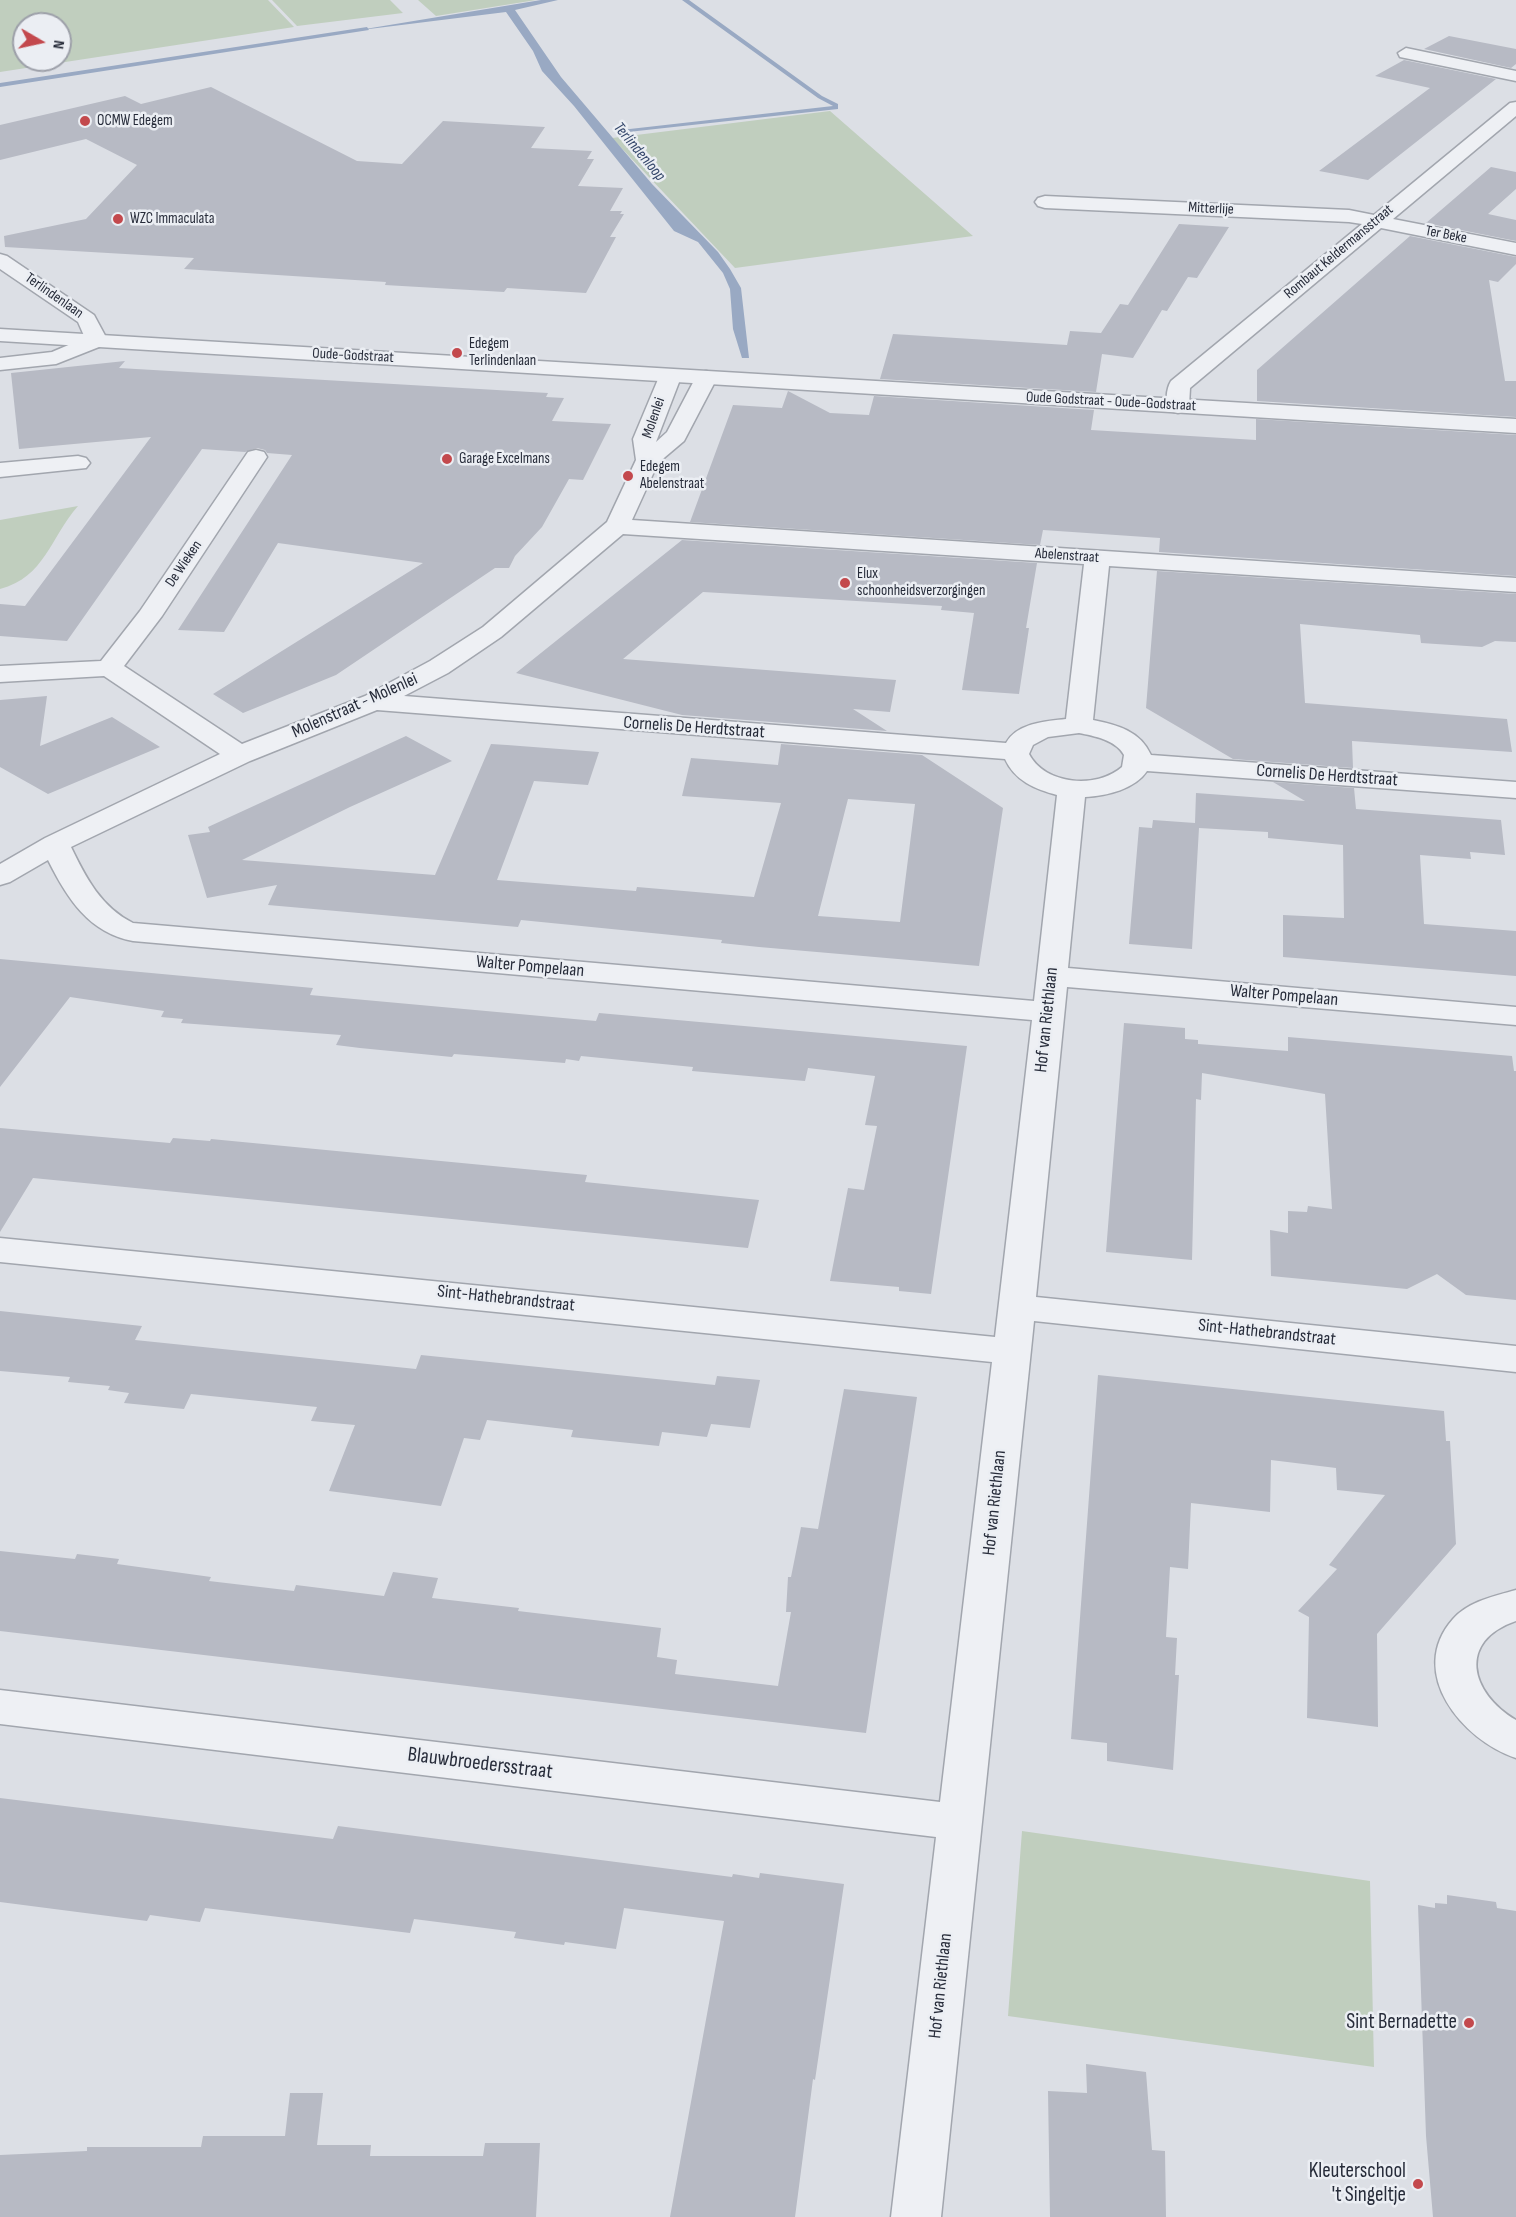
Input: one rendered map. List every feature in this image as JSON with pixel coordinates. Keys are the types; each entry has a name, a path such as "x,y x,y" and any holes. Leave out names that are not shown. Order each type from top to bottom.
{"street":[{"path":"1406,53 1516,76"},
{"name":"Rombaut Keldermansstraat","path":"1178,406 1179,386 1516,107"},
{"name":"Mitterlije","path":"1045,202 1349,216 1377,221"},
{"name":"Ter Beke","path":"1377,221 1516,249"},
{"name":"Terlindenlaan","path":"0,260 87,319 97,341"},
{"name":"Oude-Godstraat","path":"0,335 706,378"},
{"path":"0,364 56,358 97,341"},
{"name":"Molenlei","path":"648,460 644,439 670,377"},
{"path":"648,460 676,436 706,378"},
{"name":"Oude Godstraat - Oude-Godstraat","path":"706,378 1516,426"},
{"name":"De Wieken","path":"110,668 149,616 256,457"},
{"name":"Molenstraat - Molenlei","path":"0,876 55,844 240,755 374,702 439,667 492,632 617,526 648,460"},
{"path":"0,470 78,463"},
{"name":"Abelenstraat","path":"617,526 1516,585"},
{"path":"1079,725 1097,558"},
{"path":"0,674 110,668 240,755"},
{"name":"Cornelis De Herdtstraat","path":"374,702 1015,752"},
{"path":"1079,725 1102,729 1122,738 1135,749 1138,762 1134,771 1124,779 1110,785 1072,788 1036,779 1016,762 1015,752 1021,740 1035,731 1056,726 1079,725"},
{"name":"Cornelis De Herdtstraat","path":"1138,762 1516,790"},
{"name":"Hof van Riethlaan","path":"916,2217 1072,788"},
{"name":"Walter Pompelaan","path":"55,844 67,869 91,906 122,930 154,934 1050,994 1516,1016"},
{"name":"Sint-Hathebrandstraat","path":"0,1250 1011,1351"},
{"name":"Sint-Hathebrandstraat","path":"1017,1307 1516,1359"},
{"path":"1516,1605 1496,1610 1476,1621 1462,1636 1455,1656 1456,1677 1466,1699 1482,1719 1516,1741"},
{"name":"Blauwbroedersstraat","path":"0,1707 959,1822"}],"green space":[{"path":"0,0 268,0 294,27 72,61 72,12 12,12 12,70 0,72"},
{"path":"272,0 390,0 403,13 297,26"},
{"path":"418,0 536,0 436,16"},
{"path":"830,111 973,236 735,268 612,138"},
{"path":"78,506 37,566 15,583 0,589 0,520"},
{"path":"1022,1831 1370,1881 1374,2067 1008,2016"}],"water":[{"path":"541,0 558,0 515,10 561,77 652,184 718,252 730,269 741,288 749,358 742,358 733,329 730,289 723,273 698,242 674,231 574,106 542,71 533,51 506,12 353,31"}],"building":[{"path":"1449,36 1516,49 1516,64 1511,68 1424,49"},
{"path":"1404,60 1496,79 1368,180 1319,171 1430,88 1375,76"},
{"path":"211,87 357,161 402,164 443,121 545,127 531,148 592,151 587,159 594,159 578,186 623,188 610,211 622,211 620,214 624,214 610,237 616,237 586,293 507,288 504,292 385,285 386,282 184,269 194,258 5,247 4,236 86,219 137,165 86,139 0,160 0,125 125,96 141,104"},
{"path":"1491,167 1516,172 1516,189 1488,214 1516,220 1516,241 1426,223"},
{"path":"1179,224 1229,227 1197,278 1188,277 1167,311 1162,310 1133,358 1102,354 1096,392 880,379 893,334 1067,345 1070,331 1101,333 1120,304 1128,305"},
{"path":"1410,236 1516,257 1516,264 1498,282 1489,280 1505,381 1516,381 1516,417 1257,401 1257,370"},
{"path":"125,361 119,368 548,393 546,397 564,398 552,421 611,424 583,480 569,479 542,527 515,556 509,568 495,568 336,675 243,713 213,694 423,563 278,543 224,632 178,630 292,455 267,453 257,448 245,452 202,449 67,641 0,636 0,604 25,606 151,437 19,449 11,373"},
{"path":"788,391 830,413 869,415 874,396 1094,410 1091,430 1256,440 1256,419 1516,435 1516,576 1159,552 1160,538 1043,530 1040,545 690,522 733,405 782,408"},
{"path":"682,540 1037,563 1026,628 1029,628 1019,694 962,690 974,613 941,610 942,606 703,592 623,659 896,680 890,712 853,709 887,731 682,715 516,673"},
{"path":"1157,571 1516,594 1516,642 1495,641 1482,647 1421,643 1420,635 1300,624 1305,703 1507,719 1512,752 1352,741 1353,768 1233,759 1146,708"},
{"path":"47,696 40,746 112,717 160,747 48,794 0,767 0,700"},
{"path":"406,736 452,761 350,807 242,860 435,875 491,744 599,752 588,785 534,781 497,880 636,891 637,887 754,897 781,803 682,796 691,758 778,765 781,744 922,755 1003,808 979,966 759,947 721,943 722,940 521,920 518,927 268,905 277,885 207,898 188,835 210,832 208,827","holes":["848,799 915,804 900,922 818,916"]},
{"path":"1273,782 1354,788 1356,809 1501,820 1505,855 1470,852 1471,859 1420,855 1424,924 1516,931 1516,976 1283,957 1283,915 1344,918 1343,845 1268,838 1268,832 1199,828 1192,949 1129,944 1139,827 1152,828 1153,820 1195,823 1196,793 1305,801"},
{"path":"0,959 313,988 310,995 596,1021 599,1013 967,1046 931,1294 899,1291 899,1287 830,1281 848,1188 864,1190 877,1126 865,1125 875,1076 808,1068 805,1081 692,1071 693,1067 581,1056 579,1061 566,1059 565,1063 454,1054 452,1057 360,1048 336,1045 341,1035 181,1023 183,1019 161,1017 164,1011 70,997 0,1087"},
{"path":"1124,1023 1185,1028 1185,1039 1198,1040 1198,1044 1288,1051 1288,1037 1512,1056 1514,1071 1516,1071 1516,1300 1466,1295 1437,1274 1407,1289 1271,1276 1270,1230 1288,1233 1288,1211 1307,1212 1308,1206 1332,1209 1325,1094 1202,1073 1201,1100 1196,1099 1192,1260 1106,1252"},
{"path":"0,1128 170,1143 173,1138 210,1141 211,1139 587,1175 585,1182 759,1200 748,1248 33,1178 0,1232"},
{"path":"0,1311 142,1326 135,1340 416,1369 421,1355 715,1385 717,1376 760,1380 750,1428 711,1424 707,1437 662,1432 659,1446 571,1437 573,1430 487,1420 480,1440 464,1438 441,1506 329,1491 355,1425 311,1421 317,1407 191,1394 184,1409 124,1403 129,1393 108,1390 110,1386 68,1382 70,1377 0,1371"},
{"path":"1098,1375 1444,1411 1446,1441 1450,1441 1456,1544 1377,1634 1378,1727 1307,1718 1309,1617 1298,1611 1337,1569 1329,1565 1385,1495 1337,1490 1336,1468 1271,1460 1270,1512 1191,1503 1188,1569 1170,1567 1166,1637 1177,1638 1175,1675 1179,1675 1173,1770 1107,1761 1107,1743 1071,1739"},
{"path":"844,1389 917,1397 866,1733 0,1631 0,1551 75,1559 77,1554 119,1559 117,1564 211,1577 209,1581 294,1591 296,1585 384,1596 393,1572 438,1578 432,1598 661,1628 657,1657 677,1660 675,1674 778,1686 791,1612 786,1612 788,1577 791,1577 801,1527 818,1529"},
{"path":"0,1798 333,1839 338,1826 732,1877 733,1874 759,1878 760,1873 844,1884 815,2080 813,2079 795,2217 670,2217 724,1921 624,1908 616,1949 514,1938 516,1932 414,1919 410,1933 205,1908 200,1922 150,1915 147,1921 0,1902"},
{"name":"Sint Bernadette","path":"1447,1895 1496,1902 1497,1908 1516,1911 1516,2217 1433,2217 1426,2136 1418,1905 1435,1908 1435,1903 1447,1904"},
{"path":"1086,2064 1146,2072 1152,2150 1165,2151 1166,2217 1050,2217 1048,2091 1087,2093"},
{"path":"290,2093 323,2093 317,2145 371,2145 370,2156 483,2156 485,2143 540,2143 536,2217 0,2217 0,2155 87,2151 87,2147 201,2147 203,2136 285,2136"}],"waterway":[{"name":"Terlindenloop","path":"621,132 836,108 836,105 820,97 685,0"},
{"path":"0,85 367,29"}],"place":[{"name":"OCMW Edegem","path":"85,121"},
{"name":"WZC Immaculata","path":"118,219"},
{"name":"Edegem Terlindenlaan","path":"457,353"},
{"name":"Garage Excelmans","path":"447,459"},
{"name":"Edegem Abelenstraat","path":"628,476"},
{"name":"Elux schoonheidsverzorgingen","path":"845,583"},
{"name":"Sint Bernadette","path":"1469,2023"},
{"name":"Kleuterschool 't Singeltje","path":"1418,2184"}]}
